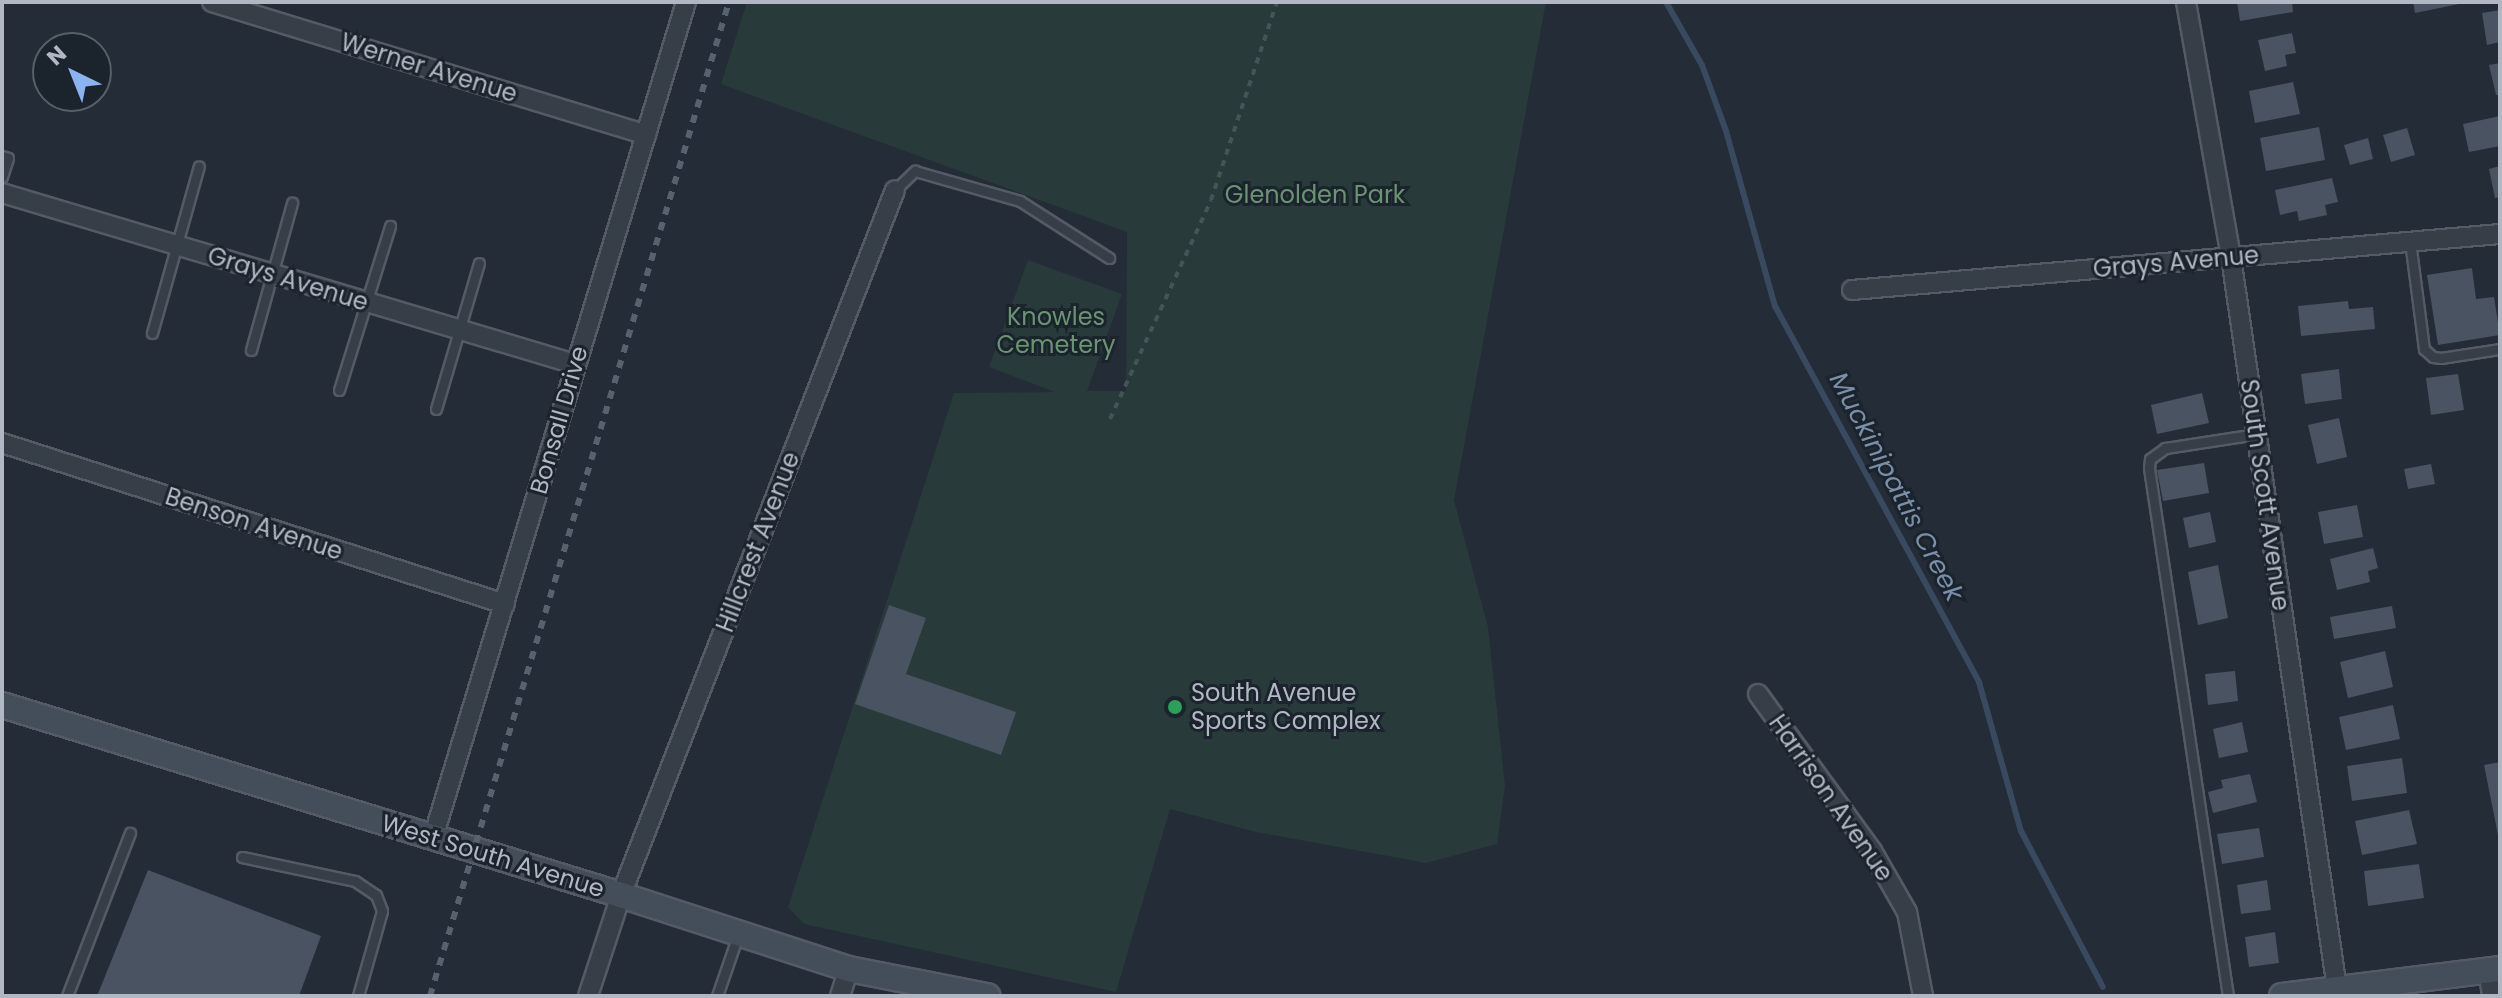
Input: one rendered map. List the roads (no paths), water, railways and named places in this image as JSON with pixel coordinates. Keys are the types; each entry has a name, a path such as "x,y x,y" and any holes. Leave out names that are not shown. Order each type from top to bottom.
{"street":[{"name":"Werner Avenue","path":"212,2 646,135"},
{"name":"Bonsall Drive","path":"433,838 686,2"},
{"name":"South Scott Avenue","path":"2186,2 2231,257 2337,989"},
{"name":"Hillcrest Avenue","path":"588,996 621,895 895,190"},
{"name":"Grays Avenue","path":"2,193 575,364"},
{"name":"Grays Avenue","path":"1852,290 2500,234"},
{"name":"Benson Avenue","path":"2,443 505,604"},
{"name":"Harrison Avenue","path":"1758,694 1872,851 1907,912 1923,996"},
{"name":"West South Avenue","path":"2,705 621,895 849,969 987,996"},
{"path":"840,996 849,969"},
{"path":"2282,996 2494,969 2492,996"}],"lane":[{"path":"2,156 8,158 2,177"},
{"path":"152,333 199,166"},
{"path":"895,190 915,171 1020,201 1109,258"},
{"path":"251,350 292,203"},
{"path":"339,390 390,226"},
{"path":"2410,241 2424,349 2433,357 2441,358 2500,349"},
{"path":"436,409 479,263"},
{"path":"2228,996 2149,468 2150,459 2165,448 2257,434"},
{"path":"67,996 130,833"},
{"path":"242,857 355,881 376,895 382,911 358,996"},
{"path":"717,996 738,933"}],"waterway":[{"name":"Muckinipattis Creek","path":"1666,2 1702,65 1726,131 1775,306 1979,682 2021,831 2103,987"}],"railway":[{"path":"430,996 729,2"}],"place":[{"name":"South Avenue Sports Complex","path":"1175,707"}],"park label":[{"name":"Glenolden Park","path":"1315,195"},
{"name":"Knowles Cemetery","path":"1056,331"}]}
